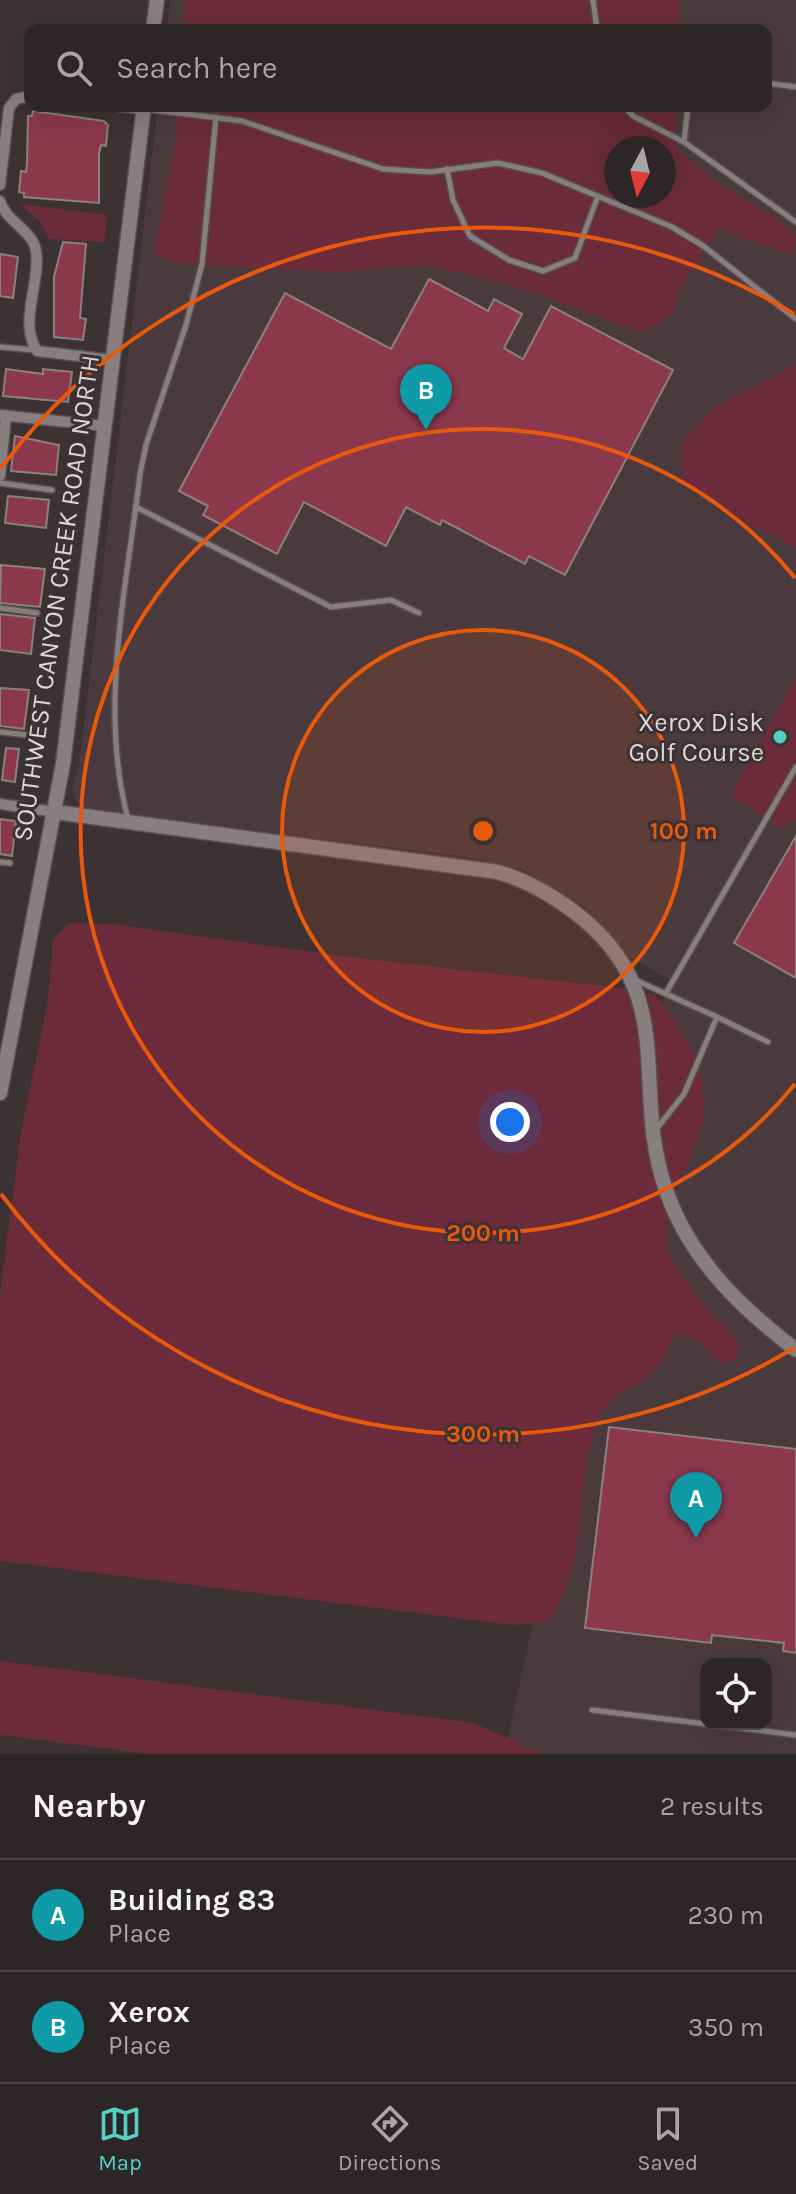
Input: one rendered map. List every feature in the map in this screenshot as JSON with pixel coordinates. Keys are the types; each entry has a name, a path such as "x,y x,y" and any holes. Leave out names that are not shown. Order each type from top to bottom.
{"street":[{"path":"154,24 157,0"},
{"path":"0,185 9,108 16,99 24,97"},
{"name":"SOUTHWEST CANYON CREEK ROAD NORTH","path":"0,1090 55,812 143,112"},
{"path":"0,201 7,215 33,241 37,254 29,328 37,351 112,360"},
{"path":"0,476 3,415 105,426"},
{"path":"0,804 509,875 542,890 592,927 632,979 646,1023 652,1134 667,1195 692,1245 740,1303 796,1350"}],"lane":[{"path":"593,0 596,24"},
{"path":"772,84 796,87"},
{"path":"175,112 216,117 273,130 383,169 407,173 477,164 520,167 672,227 702,245 796,319"},
{"path":"629,112 684,142 796,222"},
{"path":"684,142 687,112"},
{"path":"129,822 115,759 115,700 136,507 146,445 186,325 202,264 216,117"},
{"path":"447,169 453,200 470,236 509,260 543,271 575,258 598,196"},
{"path":"0,347 37,351"},
{"path":"0,483 52,490"},
{"path":"136,507 331,607 391,600 419,613"},
{"path":"0,608 37,613"},
{"path":"0,732 28,735"},
{"path":"666,993 796,767"},
{"path":"0,862 10,863"},
{"path":"632,979 768,1042"},
{"path":"652,1134 684,1094 717,1017"},
{"path":"592,1710 700,1723"},
{"path":"756,1730 796,1735"}],"shaded area":[{"path":"170,0 796,0 796,1754 505,1754 668,979 609,945 587,908 522,869 463,856 87,810 76,801 72,789 80,759 157,112 772,112 772,24 168,24"},
{"path":"185,0 680,0 678,24 183,24"},
{"path":"177,112 675,112 677,150 722,186 780,221 796,238 792,254 742,239 720,227 679,291 675,313 642,332 508,284 425,265 336,272 173,263 154,253 175,144"},
{"path":"20,204 107,215 104,242 49,239 40,222"},
{"path":"796,365 796,547 744,521 683,482 681,445 714,407"},
{"name":"Xerox Disk Golf Course","path":"796,677 796,819 781,828 731,796"},
{"path":"70,923 112,924 358,958 620,988 656,995 671,1016 693,1054 704,1093 698,1136 668,1217 668,1250 684,1279 740,1345 735,1360 723,1364 696,1340 674,1334 654,1372 605,1407 592,1439 571,1573 562,1599 548,1622 513,1625 0,1561 0,1295 20,1137 48,999 53,939"},
{"path":"0,1661 474,1723 542,1754 151,1754 0,1735"}],"building":[{"path":"33,112 40,112 104,121 108,125 106,146 101,145 99,154 99,203 24,197 24,193 19,192 21,171 26,172 27,164 28,116 32,116"},
{"path":"63,242 86,244 80,318 86,319 83,340 54,337 54,277"},
{"path":"0,254 18,257 13,298 0,296"},
{"path":"429,279 488,311 494,299 522,314 504,348 523,359 551,306 673,370 565,575 529,556 525,564 442,520 440,525 406,507 386,546 304,502 277,554 203,515 208,506 179,491 285,293 391,349"},
{"path":"6,369 43,374 43,369 72,372 68,402 3,396"},
{"path":"15,436 59,445 56,475 11,471"},
{"path":"8,496 49,500 46,528 5,523"},
{"path":"1,565 45,569 40,607 0,603"},
{"path":"0,614 35,618 31,654 0,650"},
{"path":"0,688 29,690 24,729 0,726"},
{"path":"6,748 19,749 15,782 2,780"},
{"path":"0,819 16,821 12,856 0,854"},
{"path":"796,836 796,978 734,943"},
{"path":"609,1427 796,1449 796,1653 783,1651 784,1643 712,1635 711,1643 585,1628"}],"place":[{"name":"Xerox","path":"426,430"},
{"name":"Xerox Disk Golf Course","path":"780,737"},
{"name":"Building 83","path":"696,1538"}]}
